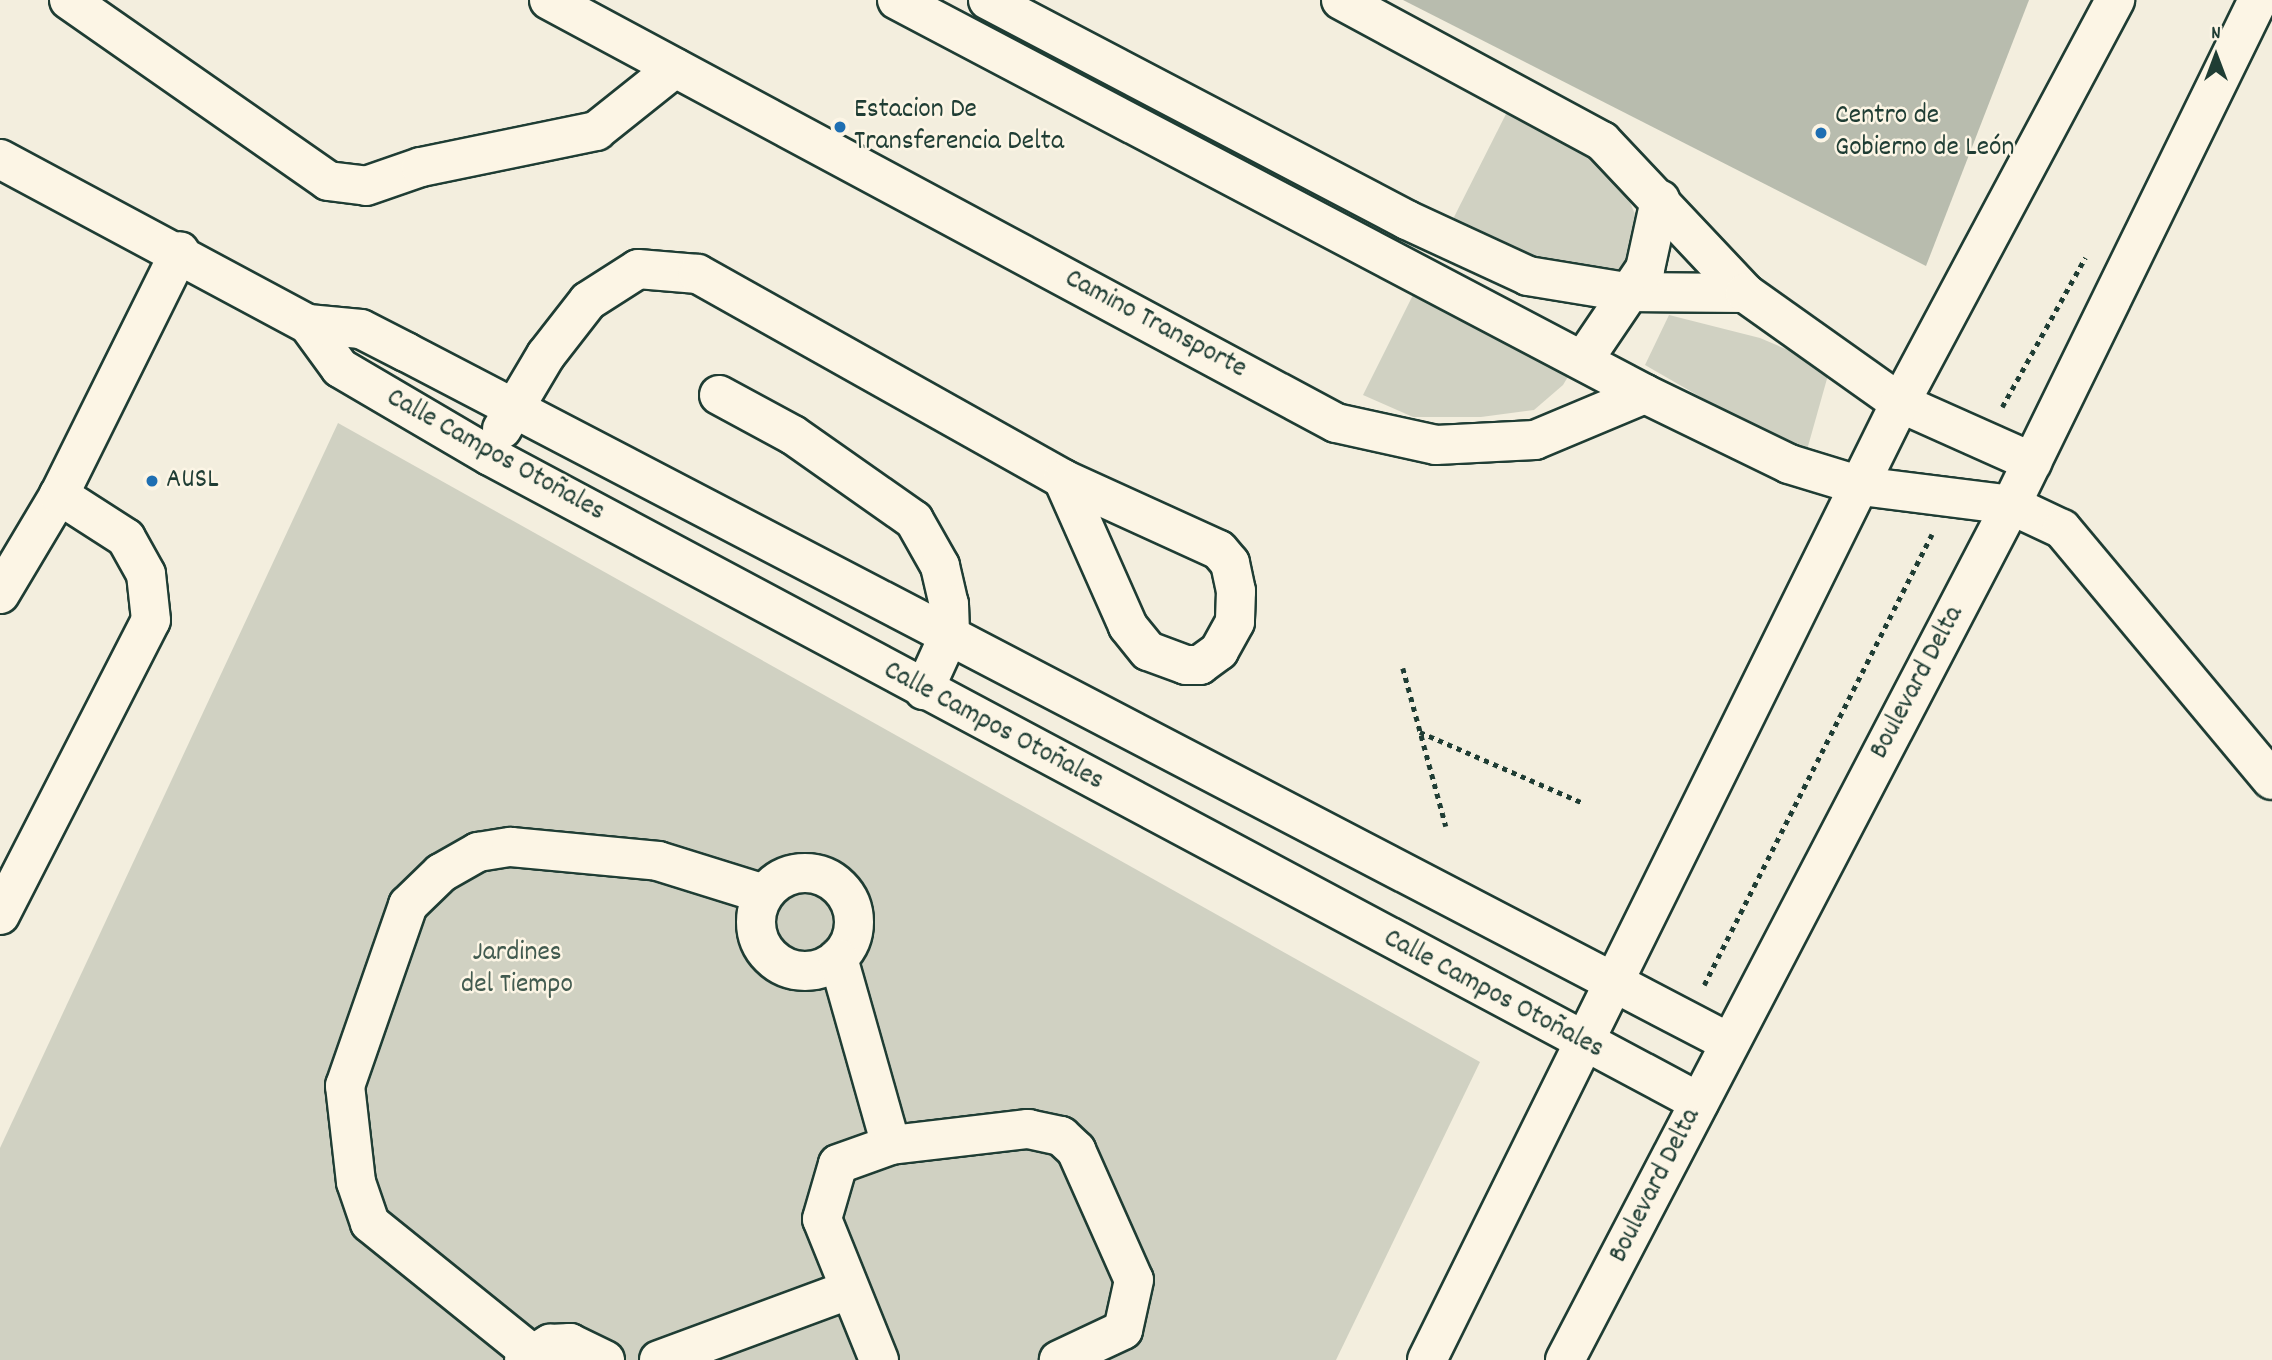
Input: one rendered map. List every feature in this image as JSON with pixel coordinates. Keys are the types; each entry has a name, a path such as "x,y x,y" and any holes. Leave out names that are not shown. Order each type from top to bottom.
{"street":[{"path":"69,0 328,181 366,186 421,167 596,131 675,68"},
{"name":"Camino Transporte","path":"549,0 1336,422 1436,445 1535,440 1645,394"},
{"path":"898,0 1584,359 1645,394 1790,464 1861,486 2011,505 2062,529 2272,780"},
{"path":"988,0 1407,220 1528,276 1626,292 1745,293"},
{"path":"1341,0 1602,141 1745,293 1900,403 1984,438 2032,462"},
{"path":"1427,1360 1900,403 2115,0"},
{"name":"Boulevard Delta","path":"1565,1360 2011,505 2258,0"},
{"name":"Calle Campos Otoñales","path":"0,159 180,251 308,324 340,368 490,456 1585,1044 1699,1102"},
{"path":"1584,359 1654,244 1660,200"},
{"path":"0,594 59,495 180,251"},
{"path":"490,456 512,406 588,301 638,269 669,269 698,274 1063,479 1219,550 1235,575 1236,591 1235,622 1219,650 1200,665 1186,665 1148,651 1128,626 1063,479"},
{"name":"Calle Campos Otoñales","path":"308,324 361,329 950,633 1614,986 1730,1044"},
{"path":"719,396 793,435 914,520 940,566 950,633 924,690"},
{"path":"0,915 151,620 146,574 126,538 59,495"},
{"path":"605,1360 569,1343 528,1356 370,1223 356,1182 345,1086 408,905 441,873 478,852 511,847 658,860 764,894"},
{"path":"802,873 836,885 854,917 848,946 838,958 810,971 779,964 759,940 756,924 764,894 802,873"},
{"path":"838,958 891,1145"},
{"path":"878,1360 846,1292 822,1219 827,1188 838,1164 891,1145 1028,1129 1061,1136 1076,1150 1133,1280 1132,1308 1123,1330 1109,1342 1059,1360"},
{"path":"659,1360 846,1292"}],"path":[{"path":"1984,438 2091,248"},
{"path":"1686,1021 1951,497"},
{"path":"1403,668 1446,826"},
{"path":"1420,732 1583,803"}],"green space":[{"path":"1508,110 1589,156 1624,187 1640,227 1626,285 1531,266 1451,223"},
{"path":"1416,289 1572,370 1563,385 1534,410 1481,417 1413,417 1363,395"},
{"path":"1669,315 1760,338 1830,368 1805,457 1645,365"},
{"name":"Jardines del Tiempo","path":"338,423 1480,1062 1336,1360 0,1360 0,1148"}],"building":[{"name":"Centro de Gobierno de León","path":"1403,0 2029,0 1926,266"}],"place":[{"name":"Estacion De Transferencia Delta","path":"840,127"},
{"name":"Centro de Gobierno de León","path":"1821,133"},
{"name":"AUSL","path":"152,481"}]}
